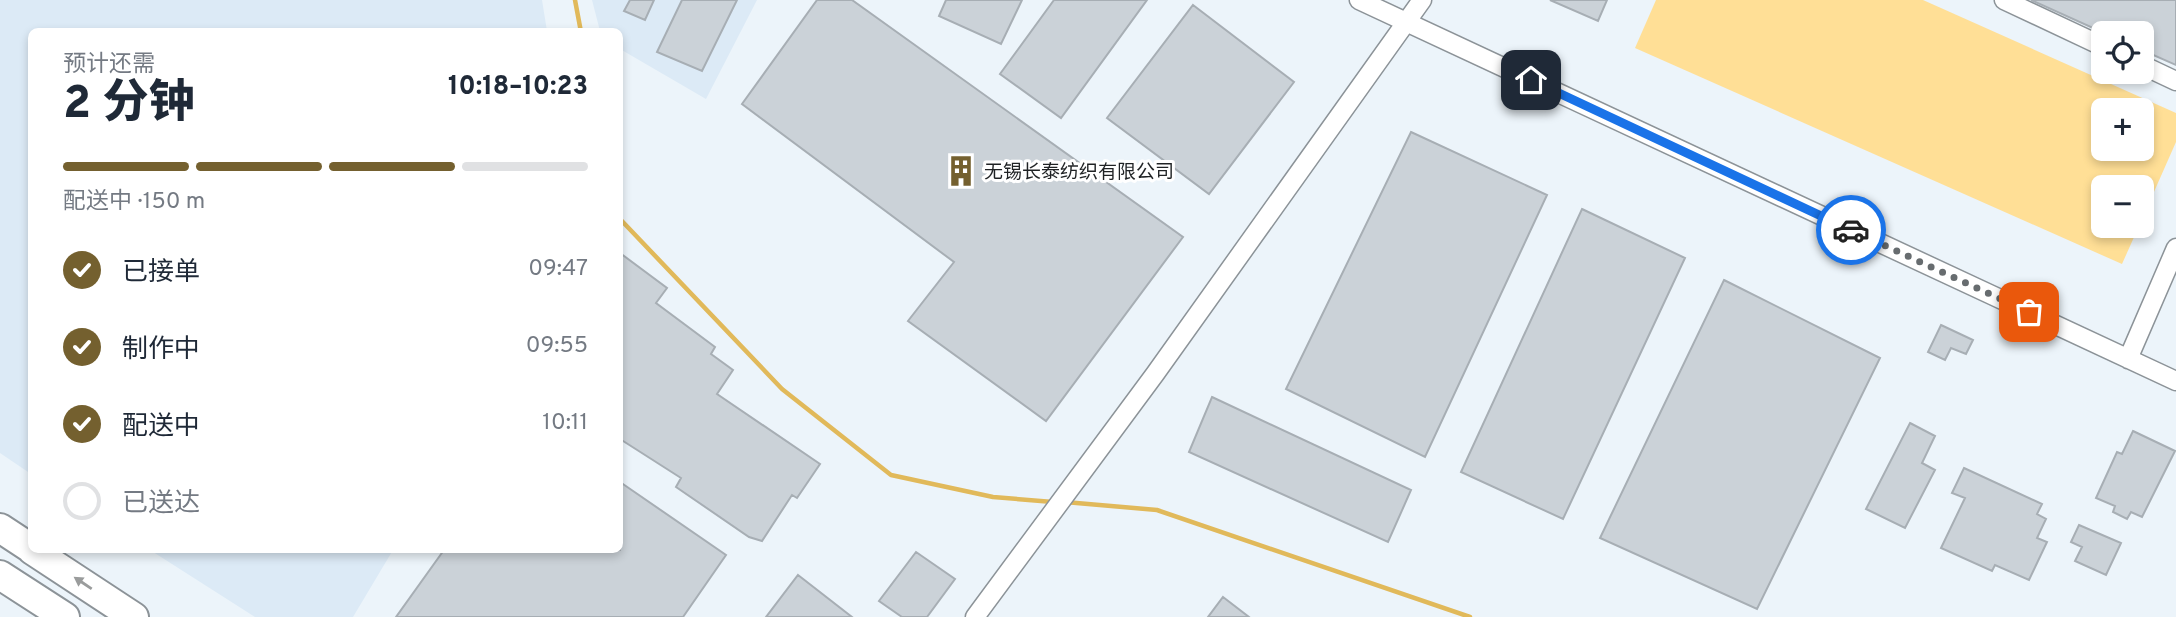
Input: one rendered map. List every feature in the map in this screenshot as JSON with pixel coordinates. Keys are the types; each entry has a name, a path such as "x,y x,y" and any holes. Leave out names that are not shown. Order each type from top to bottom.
{"main road":[{"path":"0,528 28,546"},
{"path":"38,553 134,617"},
{"path":"0,575 65,617"}],"street":[{"path":"1359,0 2176,381"},
{"path":"975,617 1155,374 1422,0"},
{"path":"2004,0 2091,41"},
{"path":"2154,71 2176,81"},
{"path":"2128,359 2176,248"}],"shaded area":[{"path":"0,0 542,0 547,28 28,28 28,472 0,453"},
{"path":"592,0 757,0 706,99 623,51 623,28 599,28"},
{"path":"1656,0 1923,0 2091,75 2091,84 2111,84 2142,98 2091,98 2091,161 2154,161 2154,103 2176,113 2176,142 2154,192 2154,175 2091,175 2091,238 2134,238 2122,264 1635,48"},
{"path":"155,553 391,553 353,617 255,617"}],"building":[{"path":"630,0 654,0 645,20 624,11"},
{"path":"682,0 737,0 702,71 657,52"},
{"name":"无锡长泰纺织有限公司","path":"817,0 852,0 1183,237 1046,421 908,321 954,262 742,104"},
{"path":"946,0 1022,0 1001,44 939,16"},
{"path":"1054,0 1147,0 1061,118 1000,74"},
{"path":"1550,0 1607,0 1598,21"},
{"path":"2031,0 2176,0 2176,65 2154,55 2154,21 2091,21 2091,27"},
{"path":"1193,5 1294,82 1209,194 1107,118"},
{"path":"1411,132 1547,195 1425,457 1286,389"},
{"path":"1582,209 1685,258 1563,519 1461,472"},
{"path":"623,255 667,288 656,303 715,347 711,354 733,370 717,394 820,464 797,498 792,495 762,541 749,537 676,487 681,478 623,441"},
{"path":"1724,280 1880,358 1757,609 1600,538"},
{"path":"1941,325 1973,340 1966,354 1951,348 1945,360 1928,352"},
{"path":"1212,397 1411,490 1388,542 1189,452"},
{"path":"1910,423 1935,436 1922,463 1935,470 1905,528 1866,509"},
{"path":"2133,431 2175,451 2142,517 2131,512 2127,519 2113,512 2115,506 2096,498 2117,452 2122,454"},
{"path":"1964,468 2042,504 2037,514 2046,519 2037,538 2047,542 2029,580 1995,565 1992,571 1941,548 1965,498 1952,493"},
{"path":"623,484 726,555 683,617 396,617 442,553 623,553"},
{"path":"2079,525 2121,543 2106,575 2075,561 2082,547 2071,542"},
{"path":"916,552 955,579 927,617 902,617 879,601"},
{"path":"798,575 852,617 766,617"},
{"path":"1223,597 1249,617 1208,617"}],"waterway":[{"path":"575,0 580,28"},
{"path":"623,222 782,389 891,475 993,497 1053,502"},
{"path":"1065,502 1157,510 1470,617"}],"way so far":[{"path":"1851,230 2029,312"}],"place":[{"name":"无锡长泰纺织有限公司","path":"961,171"}],"route":[{"path":"1531,80 1851,230"}]}
